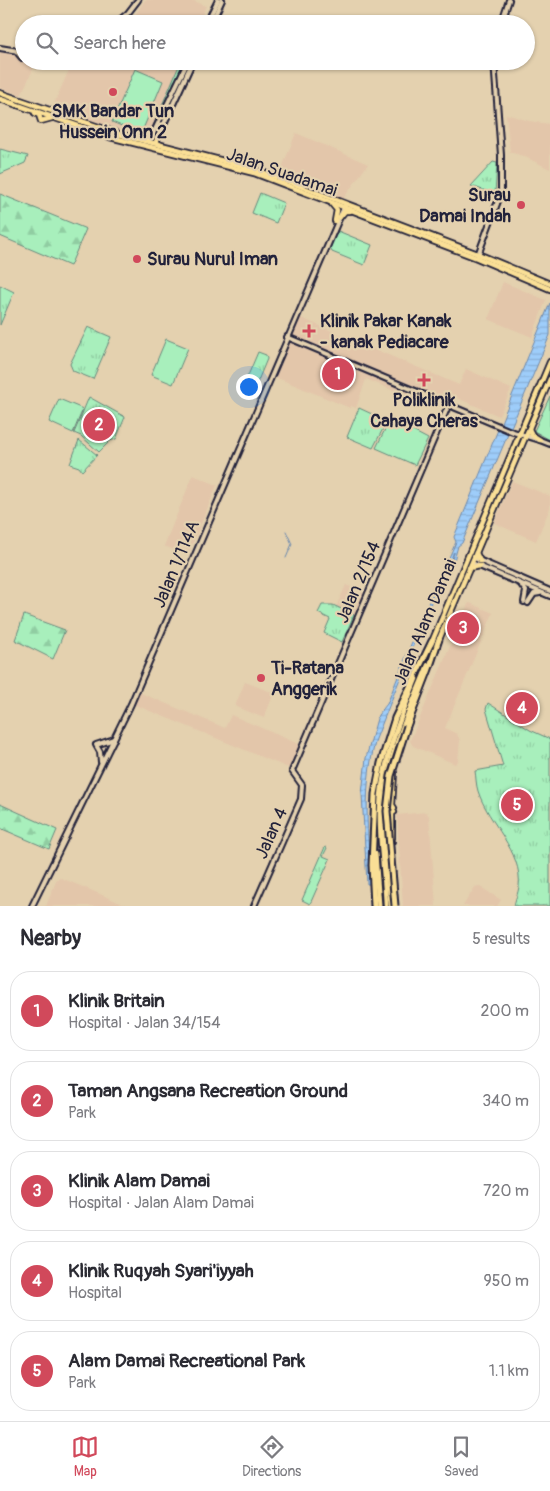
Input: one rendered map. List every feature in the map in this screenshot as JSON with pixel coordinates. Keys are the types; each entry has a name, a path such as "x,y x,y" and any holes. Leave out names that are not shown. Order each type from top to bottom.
{"highway":[{"path":"395,906 387,811 391,776 439,639"},
{"path":"374,906 372,865 375,794 381,763 395,718 432,640"},
{"path":"374,843 379,906"}],"main road":[{"name":"Jalan Suadamai","path":"0,94 150,146 162,146 247,167 550,284"},
{"name":"Jalan Suadamai","path":"0,99 31,110 39,115 41,122 47,118 55,118 110,137 242,170 331,203 343,205 352,211 478,256 550,289"},
{"path":"143,142 155,137 162,146"},
{"path":"331,203 336,210 335,221"},
{"path":"340,217 346,211 352,211"},
{"name":"Jalan Alam Damai","path":"392,906 385,835 385,796 391,764 407,714 469,568 471,558 519,435 550,362"},
{"name":"Jalan Alam Damai","path":"386,906 380,812 384,775 393,739 432,640 471,558 550,379"},
{"path":"529,428 532,435 540,440"},
{"path":"522,445 527,439 534,438"},
{"path":"471,558 480,563"},
{"path":"469,568 480,563"},
{"path":"387,859 391,847 392,814 394,810 392,805 394,772 391,764"}],"street":[{"path":"126,15 138,0"},
{"path":"210,15 218,0"},
{"path":"215,15 222,0"},
{"path":"504,15 509,0"},
{"path":"0,48 15,52"},
{"path":"155,137 184,70"},
{"path":"150,146 188,70"},
{"path":"478,256 501,190 501,156 495,70"},
{"name":"Jalan 1/114A","path":"32,906 131,704 287,336 340,217 343,205"},
{"name":"Jalan 1/114A","path":"334,228 335,221 343,205"},
{"path":"287,336 497,426 550,444"},
{"name":"Jalan 2/154","path":"292,770 449,404"},
{"path":"471,558 515,581 549,594"},
{"path":"480,563 549,594"},
{"path":"515,581 524,587 526,602 534,594 549,594"},
{"path":"101,764 100,752 96,745 114,739"},
{"name":"Jalan 4","path":"254,906 301,799 302,785 292,770"}],"shaded area":[{"path":"145,0 192,0 206,6 202,15 135,15"},
{"path":"0,51 15,54 15,70 33,70 21,95 0,88"},
{"name":"SMK Bandar Tun Hussein Onn 2","path":"69,70 177,70 150,133 139,137 53,106"},
{"path":"506,114 529,121 550,124 550,169 510,152"},
{"path":"296,133 368,164 343,199 279,175"},
{"path":"503,282 546,300 532,337 488,319"},
{"path":"299,317 459,385 466,369 511,389 499,416 455,397 453,401 446,398 444,406 409,390 406,396 366,379 356,408 351,406 350,408 275,377"},
{"path":"193,475 217,485 188,555 164,546"},
{"path":"512,481 550,496 550,508 536,541 494,523"},
{"path":"346,585 362,592 364,595 354,615 336,607"},
{"path":"470,603 493,613 445,728 457,734 460,740 458,761 455,764 413,746 410,741"},
{"path":"245,682 274,693 264,718 235,706"},
{"path":"138,692 225,728 231,715 301,745 291,769 133,704"},
{"path":"426,812 429,816 436,906 403,906 397,815"},
{"path":"61,878 127,906 46,906 57,879"},
{"path":"479,886 501,900 497,906 463,906 475,887"}],"green space":[{"path":"135,70 163,81 141,134 112,122"},
{"path":"177,70 182,70 151,135 146,140 139,137 150,133"},
{"path":"0,149 28,156 25,163 0,174"},
{"path":"493,162 497,163 495,194 471,186"},
{"path":"260,193 284,203 276,223 252,213"},
{"path":"0,194 86,229 70,266 0,236"},
{"path":"338,231 372,245 364,265 332,252 330,248"},
{"path":"0,285 14,292 0,325"},
{"path":"88,327 111,337 93,379 73,371 70,364"},
{"path":"166,339 188,348 173,384 151,375"},
{"path":"258,352 266,355 267,359 252,395 241,392"},
{"path":"550,396 550,440 534,431"},
{"path":"89,397 125,417 116,439 110,441 99,452 81,436 74,433"},
{"path":"59,399 83,409 73,433 49,422"},
{"path":"359,408 387,421 373,448 347,437"},
{"path":"390,419 428,439 415,465 376,448"},
{"path":"79,440 97,455 82,471 79,467 70,464"},
{"path":"322,605 333,605 354,615 342,642 324,633 330,619 318,613"},
{"path":"24,615 65,630 53,659 15,640"},
{"path":"488,703 530,730 550,739 550,906 514,906 519,887 516,861 478,791 475,771 503,766 486,709"},
{"path":"0,804 57,830 49,849 0,828"},
{"path":"325,847 327,848 323,856 330,859 310,904 302,900"}],"water":[{"path":"550,303 550,335 462,543 458,546 453,564 451,564 454,552 424,618 376,739 367,793 371,884 367,884 362,794 366,758 378,715 387,704 422,617 456,542 454,537"}],"waterway":[{"path":"286,531 292,544 286,558"}],"place":[{"name":"SMK Bandar Tun Hussein Onn 2","path":"113,92"},
{"name":"Surau Damai Indah","path":"521,205"},
{"name":"Surau Nurul Iman","path":"137,259"},
{"name":"Klinik Pakar Kanak - kanak Pediacare","path":"309,331"},
{"name":"Klinik Britain","path":"338,374"},
{"name":"Poliklinik Cahaya Cheras","path":"424,380"},
{"name":"Taman Angsana Recreation Ground","path":"99,425"},
{"name":"Klinik Alam Damai","path":"463,628"},
{"name":"Ti-Ratana Anggerik","path":"261,678"},
{"name":"Klinik Ruqyah Syari'iyyah","path":"522,708"},
{"name":"Alam Damai Recreational Park","path":"517,805"}]}
